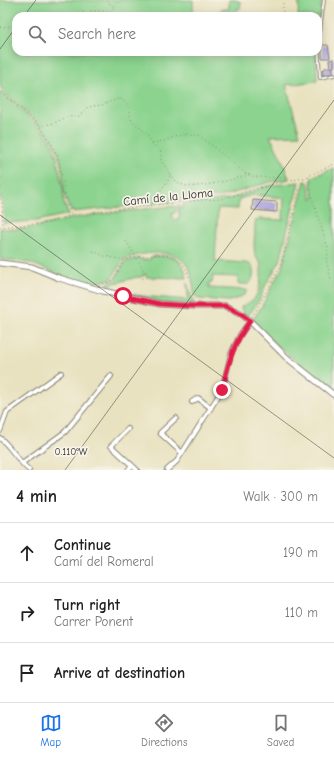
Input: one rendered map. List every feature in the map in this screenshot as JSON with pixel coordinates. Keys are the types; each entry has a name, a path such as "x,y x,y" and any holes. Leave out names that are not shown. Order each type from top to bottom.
{"street":[{"path":"0,262 32,267 59,278 93,288 160,304 225,306 240,313 250,321 286,357 334,395"},
{"path":"168,470 177,461 222,390 231,354 240,335 250,321"},
{"path":"0,431 6,412 61,373"},
{"path":"22,463 65,432 111,376"},
{"path":"192,402 198,398 211,408"},
{"path":"176,418 160,433 182,453"},
{"path":"128,428 111,446 137,470"},
{"path":"0,438 29,470"},
{"path":"128,470 132,465"}],"lane":[{"path":"322,15 324,0"},
{"path":"319,56 320,78 334,75"}],"path":[{"path":"85,12 102,10 112,11 114,6 109,3 108,0"},
{"path":"283,0 283,12"},
{"path":"0,27 12,26"},
{"path":"0,89 40,126 57,154 64,186 65,202 72,216"},
{"path":"40,126 54,123 67,117 80,116 86,108 121,99 130,109 130,116 132,120 147,134 152,143 161,152 162,163 173,178 180,184 188,186 212,183 250,175"},
{"path":"152,143 187,134 199,135 227,159 255,178 289,178 294,180"},
{"name":"Camí de la Lloma","path":"0,227 47,223 72,216 197,200 221,199 276,183 304,178 334,164"},
{"path":"152,206 153,200 170,178 170,174"},
{"path":"308,176 312,198 328,248 327,265 331,280"},
{"path":"250,321 281,266 299,190 304,178"},
{"path":"0,199 2,204 3,227"},
{"path":"126,241 144,272 145,275 143,275 143,279"},
{"path":"93,251 104,256 125,260 130,258 160,255 172,256 180,260 187,270 190,280"},
{"path":"93,288 98,284 107,283 113,279 125,260"}],"green space":[{"path":"0,0 193,0 193,12 12,12 12,56 316,56 317,81 286,85 300,135 270,136 283,162 289,179 270,182 224,196 72,212 66,199 62,168 53,142 39,125 0,87"},
{"path":"229,0 241,2 240,9 237,8 237,12 221,12 221,9 229,9"},
{"path":"299,0 322,0 320,12 298,12"},
{"path":"0,91 43,131 52,145 57,158 64,204 69,214 36,221 4,223 3,206 0,198"},
{"path":"334,168 334,391 276,345 252,321 262,306 282,268 305,181 308,182 311,198 314,198 311,185 312,177"},
{"path":"299,182 280,261 265,286 260,299 248,316 242,311 241,307 250,303 255,298 261,279 261,265 255,256 254,251 255,223 256,220 259,219 283,220 284,198 253,195 239,199 238,209 218,208 215,261 246,263 252,265 253,270 253,277 249,284 238,284 238,277 213,276 212,283 209,283 209,288 247,290 245,294 239,298 229,301 199,299 195,296 190,271 185,263 178,257 170,254 152,253 125,258 111,279 92,283 67,277 30,263 0,259 0,228 31,228 93,215 175,206 176,212 172,214 174,221 180,217 177,206 179,205 180,208 183,207 183,204 230,199 268,186"},
{"path":"167,256 180,262 187,278 146,277 146,274 143,274 142,277 108,285 108,283 115,279 126,261 140,258 141,260 151,259 151,257"},
{"path":"187,283 194,304 162,303 107,289 141,296 188,300"}],"building":[{"path":"322,45 328,45 330,58 322,58"},
{"path":"334,59 334,67 332,67 333,73 323,75 322,70 330,67 329,60"},
{"path":"253,200 277,202 277,212 252,210"}],"route":[{"path":"123,296 160,304 225,306 240,313 250,321 240,335 231,354 222,390"}]}
